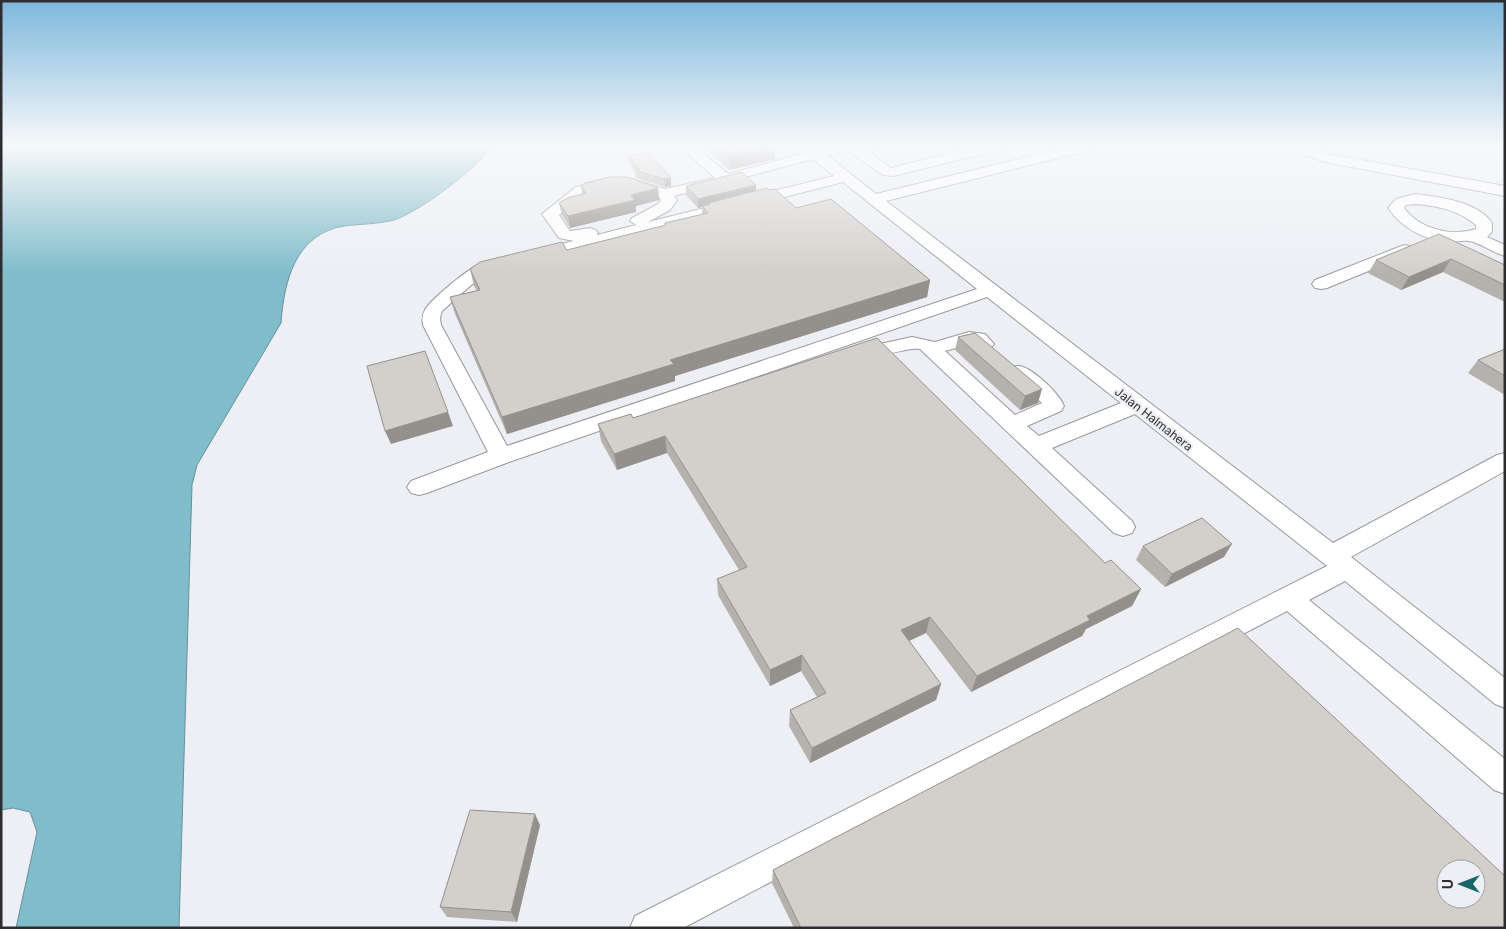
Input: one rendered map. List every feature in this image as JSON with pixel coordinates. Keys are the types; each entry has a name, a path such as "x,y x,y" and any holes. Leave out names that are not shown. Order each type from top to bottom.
{"street":[{"path":"592,187 581,190 552,212 551,216 565,235 576,236 643,220 667,204 669,200 664,194 644,187"},
{"path":"664,194 691,187"},
{"path":"501,456 432,325 431,318 434,309 473,275 484,268 803,187"},
{"path":"810,187 823,198"},
{"name":"Jalan Halmahera","path":"859,187 1339,562 1505,695"},
{"path":"873,199 920,187"},
{"path":"1485,187 1505,191"},
{"path":"1479,234 1484,223 1473,214 1442,202 1415,199 1401,202 1396,208 1400,216 1414,226 1441,235 1455,237 1479,234 1505,241"},
{"path":"1479,234 1505,251"},
{"path":"1321,284 1441,235"},
{"path":"1484,258 1505,268"},
{"path":"419,487 501,456 990,290"},
{"path":"932,349 974,337 978,338 1054,404 1054,406 1012,424"},
{"path":"888,348 921,342 932,349 1122,527"},
{"path":"1035,446 1137,405"},
{"path":"647,928 1288,598 1339,562 1505,461"},
{"path":"1288,598 1505,779"}],"water":[{"path":"1,187 449,187 418,208 394,220 344,226 328,231 314,238 304,249 296,261 285,291 281,323 197,465 192,485 179,928 16,928 37,832 30,812 13,808 1,810"}],"building":[{"path":"582,187 658,188 631,195 635,200 568,216 559,203 567,198 586,193"},
{"path":"687,187 746,187 698,199"},
{"path":"767,188 769,190 775,189 796,208 831,199 930,280 670,360 674,364 502,417 450,297 480,290 470,269 480,262 562,242 567,250 666,225 665,223 708,213 702,206 710,204 708,203"},
{"path":"1439,234 1505,265 1505,285 1451,259 1409,277 1376,260"},
{"path":"975,333 1042,389 1025,396 958,337"},
{"path":"877,338 1105,563 1111,560 1141,589 1087,616 1090,620 977,676 930,617 901,630 941,684 812,748 790,710 826,693 802,655 770,670 717,579 747,567 665,436 614,454 598,424 631,414 633,418"},
{"path":"1505,349 1505,376 1478,360"},
{"path":"425,351 448,412 385,431 367,366"},
{"path":"1202,518 1232,544 1172,574 1143,546"},
{"path":"1238,628 1505,876 1505,928 801,928 773,870"},
{"path":"470,810 535,814 511,912 440,907"}]}
